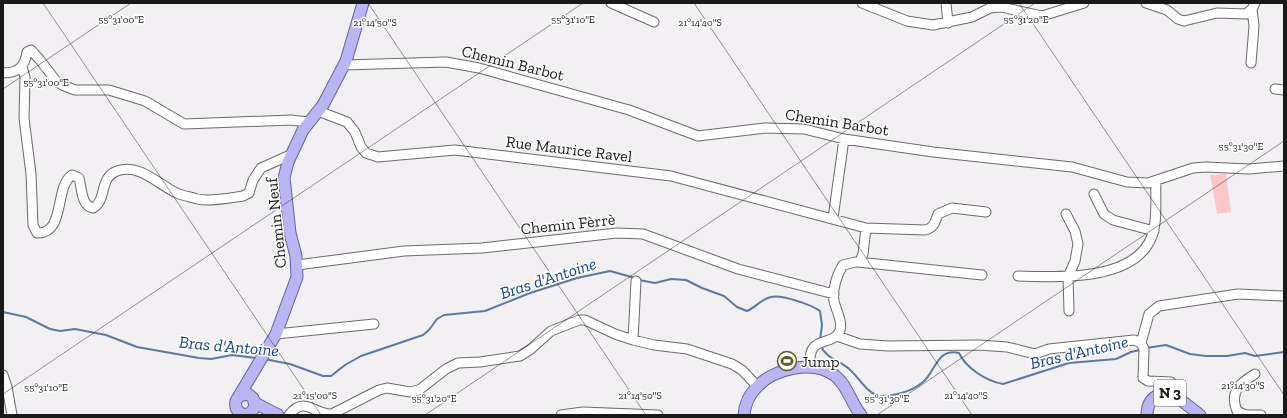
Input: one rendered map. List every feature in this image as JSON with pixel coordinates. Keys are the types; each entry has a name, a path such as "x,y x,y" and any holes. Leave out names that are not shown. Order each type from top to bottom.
{"main road":[{"name":"Chemin Neuf","path":"244,408 253,371 276,334 297,278 297,265 290,233 284,178 290,155 308,122 323,105 344,65 351,49 363,3"},
{"path":"744,415 745,405 757,386 785,371 797,367 810,366 824,368 835,375 841,382 861,415"},
{"name":"N 3","path":"1147,415 1149,404 1153,398 1164,393 1172,394 1200,415"},
{"path":"244,408 270,415"},
{"path":"244,408 278,415"}],"street":[{"path":"610,3 654,22"},
{"path":"862,3 908,21 932,25 972,17 990,8 1001,7 1042,16 1084,3"},
{"path":"946,3 948,23"},
{"path":"1146,3 1167,10 1178,19 1184,21 1218,13 1242,15 1254,6"},
{"path":"1251,63 1254,6"},
{"path":"3,73 17,71 22,67 26,60 27,52 31,50 56,81 62,85 75,90 109,90 145,101 184,124 291,120 308,122"},
{"name":"Chemin Barbot","path":"344,65 430,61 462,64 629,110 698,136 764,128 804,129 844,139 933,152 1072,166 1127,182 1139,183 1156,181 1193,168 1249,168 1284,166"},
{"path":"22,67 25,77 24,118 31,174 33,225 37,233 44,231 54,224 58,218 63,189 68,178 72,175 79,178 85,204 88,207 93,208 99,203 107,178 118,170 131,170 144,173 178,194 199,199 243,196 249,193 252,180 261,168 290,155"},
{"name":"Rue Maurice Ravel","path":"318,111 348,122 355,132 361,148 366,153 378,157 455,150 671,176 866,228 924,230 931,229 938,214 952,208 986,212"},
{"path":"833,218 844,139"},
{"path":"1018,276 1068,277 1126,265 1138,257 1147,248 1154,231 1156,181"},
{"path":"1094,194 1104,214 1113,220 1126,225 1154,231"},
{"path":"1066,214 1075,231 1078,244 1075,261 1068,277 1068,311"},
{"path":"858,262 863,254 866,228"},
{"name":"Chemin Fèrrè","path":"297,265 404,251 482,248 617,233 634,233 651,237 738,269 834,294"},
{"path":"837,336 840,326 834,294 839,270 843,265 858,262 982,275"},
{"path":"633,340 636,282"},
{"path":"1141,343 1149,314 1159,306 1238,294 1284,296"},
{"path":"289,415 294,409 303,406 332,414 379,390 387,388 410,392 419,390 446,368 458,363 480,362 520,356 531,349 551,331 573,321 585,320 615,334 633,340 654,345 687,349 732,364 742,370 757,386"},
{"path":"276,334 374,324"},
{"path":"810,366 811,352 814,347 823,341 837,336 860,344 895,346 979,345 1007,347 1035,354 1049,348 1134,340 1141,343 1144,349 1142,376 1145,380 1171,382 1173,386 1172,394"},
{"path":"1255,374 1242,382 1237,388 1234,401 1237,411 1241,413 1261,415"},
{"path":"3,375 8,387 12,415"},
{"path":"561,415 583,412 658,415"}],"shaded area":[{"path":"1226,174 1231,212 1217,214 1210,175"}],"waterway":[{"name":"Bras d'Antoine","path":"264,359 290,364 323,376 331,376 345,365 361,356 423,335 429,330 437,319 444,315 485,311 530,293 577,278 610,271 635,278"},
{"name":"Bras d'Antoine","path":"639,280 655,283 671,279 686,280 724,296 737,307 747,311 771,297 776,296 796,301 820,311 822,325 820,340"},
{"name":"Bras d'Antoine","path":"3,312 26,317 50,329 60,331 75,329 106,335 137,347 199,358 211,359 232,355 256,358"},
{"name":"Bras d'Antoine","path":"1146,348 1166,345 1190,354 1206,356 1227,356 1245,353 1255,356 1284,352"},
{"name":"Bras d'Antoine","path":"821,346 826,353 848,368 869,391 878,396 902,393 913,388 927,378 941,357 952,352 959,353 966,364 983,377 1003,384 1069,363 1116,359 1131,352 1140,350"}],"place":[{"name":"Jump","path":"787,361"}]}
